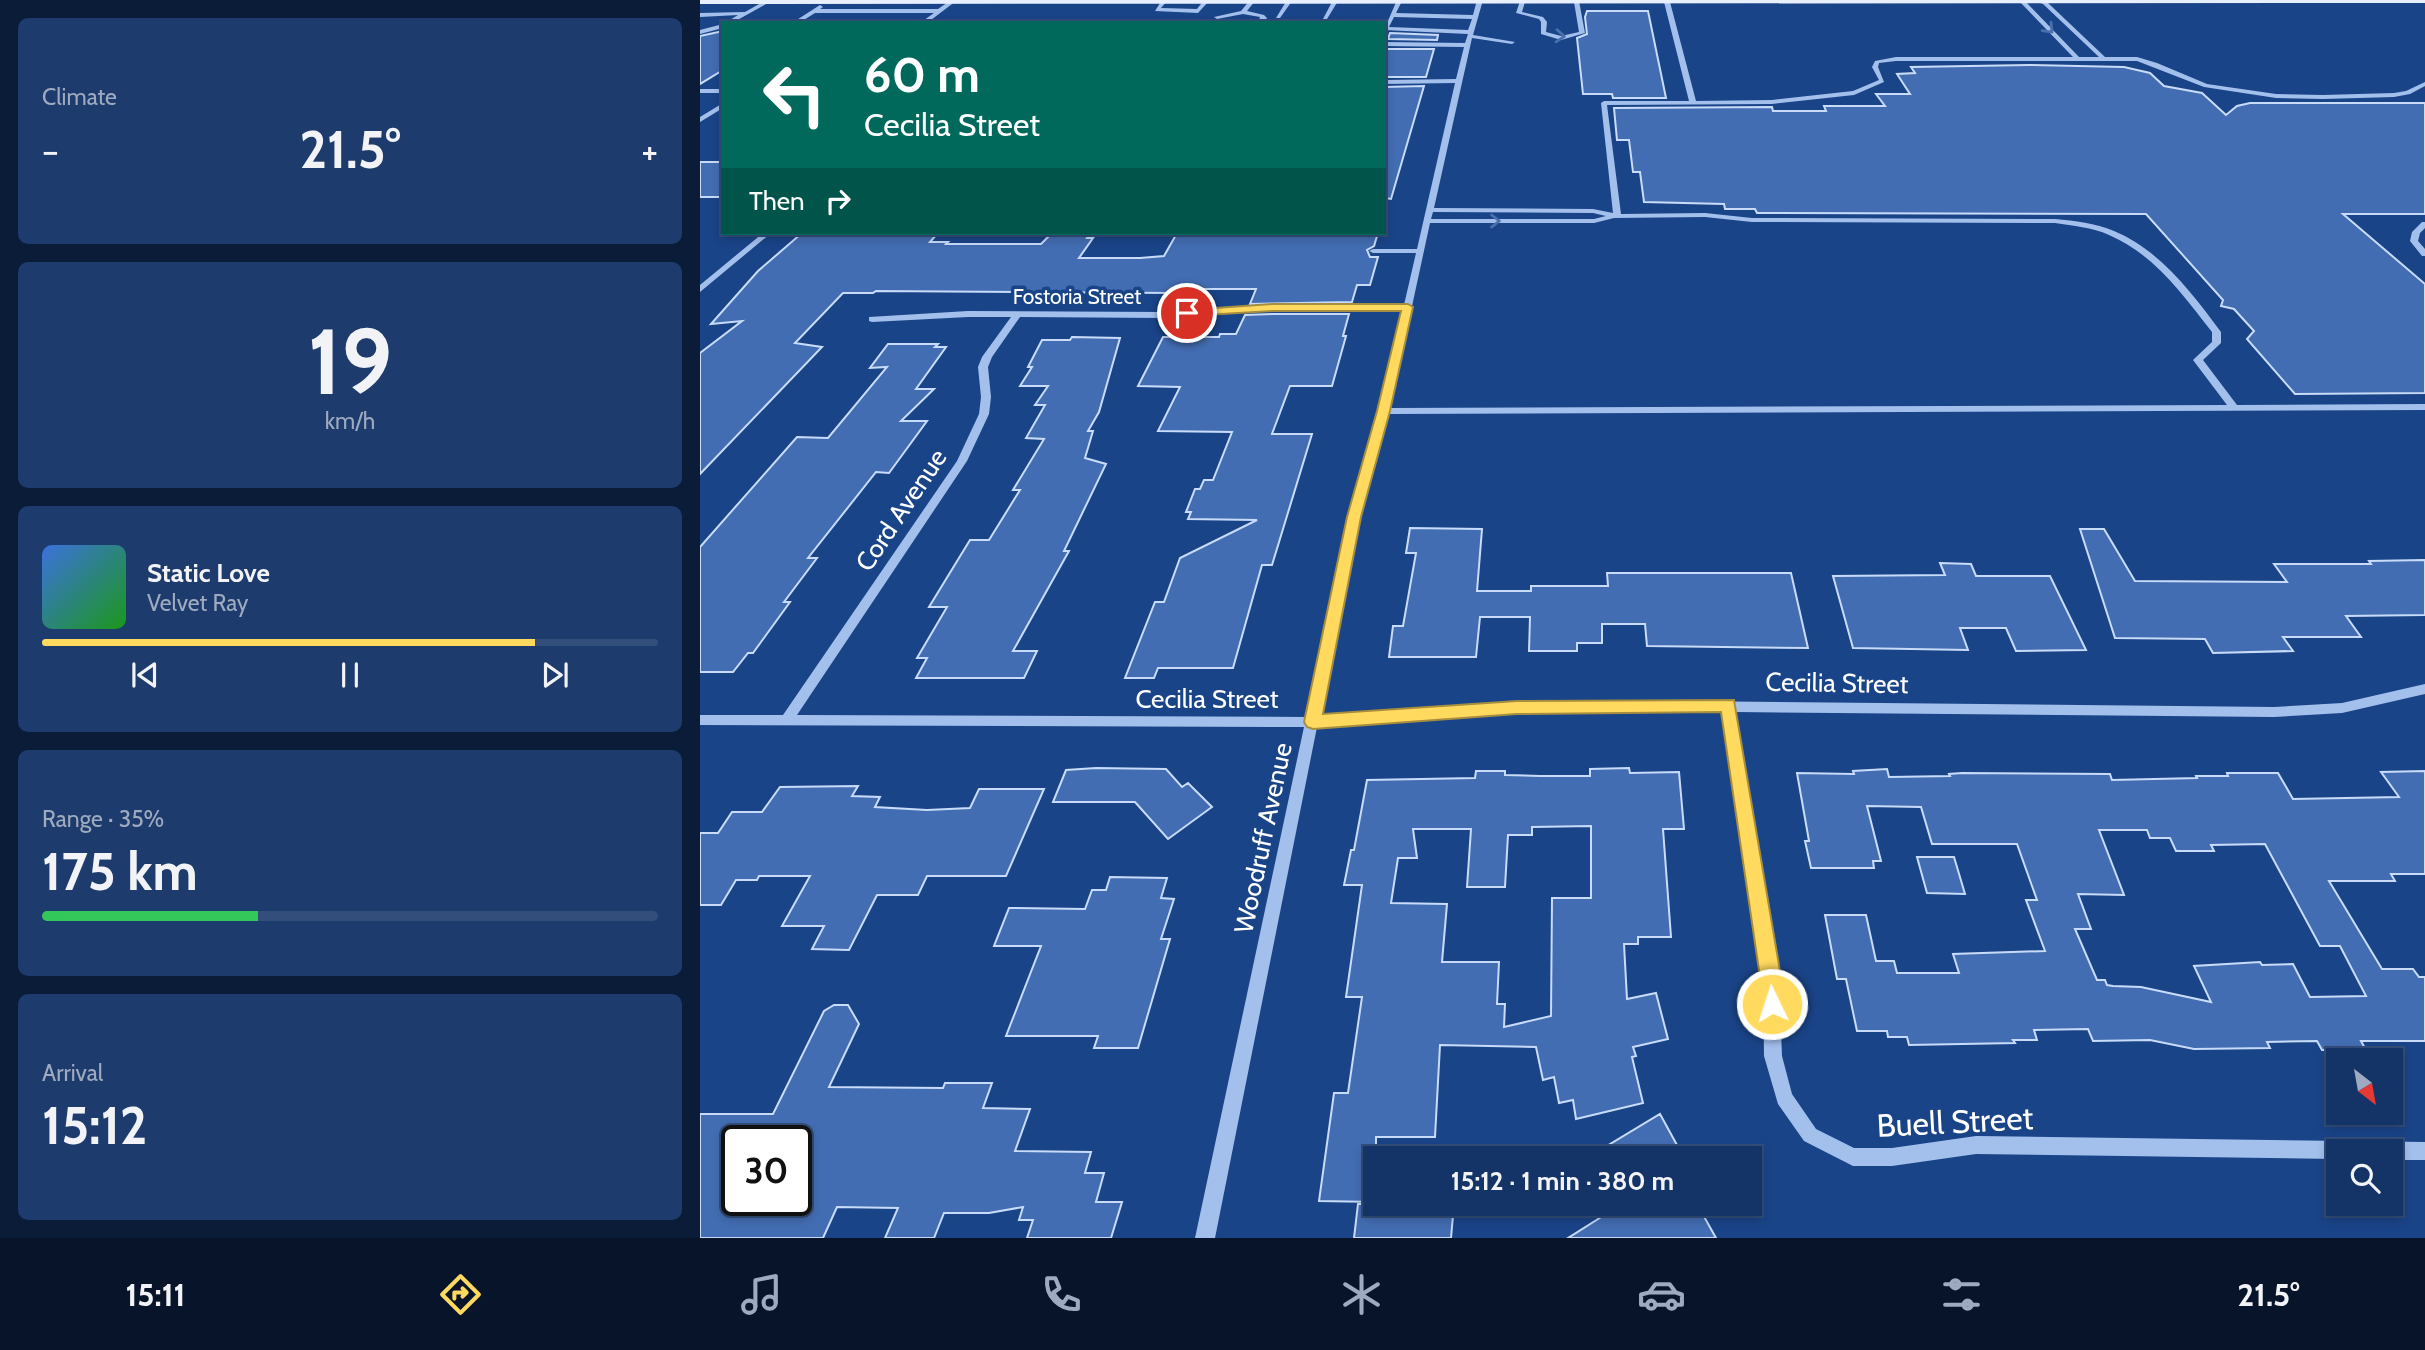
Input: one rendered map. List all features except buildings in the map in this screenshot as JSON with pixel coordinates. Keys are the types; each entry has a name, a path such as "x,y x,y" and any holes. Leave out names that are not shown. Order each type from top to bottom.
{"main road":[{"path":"700,9 718,2 2425,1"}],"street":[{"path":"2036,0 2045,3 2103,58"},
{"path":"926,21 953,1"},
{"path":"1164,1 1157,10 1196,14 1206,1"},
{"path":"1243,12 1252,1"},
{"path":"1278,18 1289,1"},
{"path":"1325,18 1335,1"},
{"path":"1399,1 1386,29 1471,34 1512,42"},
{"name":"Woodruff Avenue","path":"1205,1238 1354,517 1384,411 1467,45 1480,1"},
{"path":"2023,1 2077,58"},
{"path":"732,21 766,2"},
{"path":"797,21 829,2"},
{"path":"1522,2 1519,13 1541,18 1544,22 1543,33 1549,36 1573,37 1581,33 1577,2"},
{"path":"1667,2 1693,102"},
{"path":"700,9 748,13"},
{"path":"813,11 939,11"},
{"path":"1217,17 1243,12 1262,16 1261,21"},
{"path":"1392,15 1475,17"},
{"path":"700,32 721,27"},
{"path":"1386,44 1467,45"},
{"path":"2144,60 2159,56"},
{"path":"1616,216 1604,103 1772,102 1854,93 1882,81 1875,64 1888,59 2144,60 2162,66 2184,81 2267,95 2394,95 2408,93 2425,85"},
{"path":"1386,82 1460,81"},
{"path":"1420,90 1458,90"},
{"path":"700,91 721,91"},
{"path":"700,120 721,106"},
{"path":"1428,216 1594,221 1616,216 1705,215 1752,220 2055,221 2098,229 2127,239 2151,255 2217,332 2216,343 2198,360 2234,408"},
{"path":"2425,224 2414,237 2416,247 2425,254"},
{"path":"700,289 764,235"},
{"path":"1373,251 1420,251"},
{"name":"Fostoria Street","path":"872,319 1408,307"},
{"name":"Cord Avenue","path":"786,721 962,461 984,414 986,397 983,367 987,357 1018,314"},
{"path":"1384,411 2425,407"},
{"name":"Cecilia Street","path":"700,720 1313,722 1517,708 1728,705 2274,712 2342,708 2425,689"},
{"name":"Buell Street","path":"1728,705 1771,977 1773,1056 1784,1098 1810,1135 1853,1157 1892,1157 1976,1145 2425,1151"}],"route":[{"path":"1187,313 1273,308 1408,307 1384,411 1354,517 1313,722 1582,705 1728,705 1771,977 1772,1004"}]}
